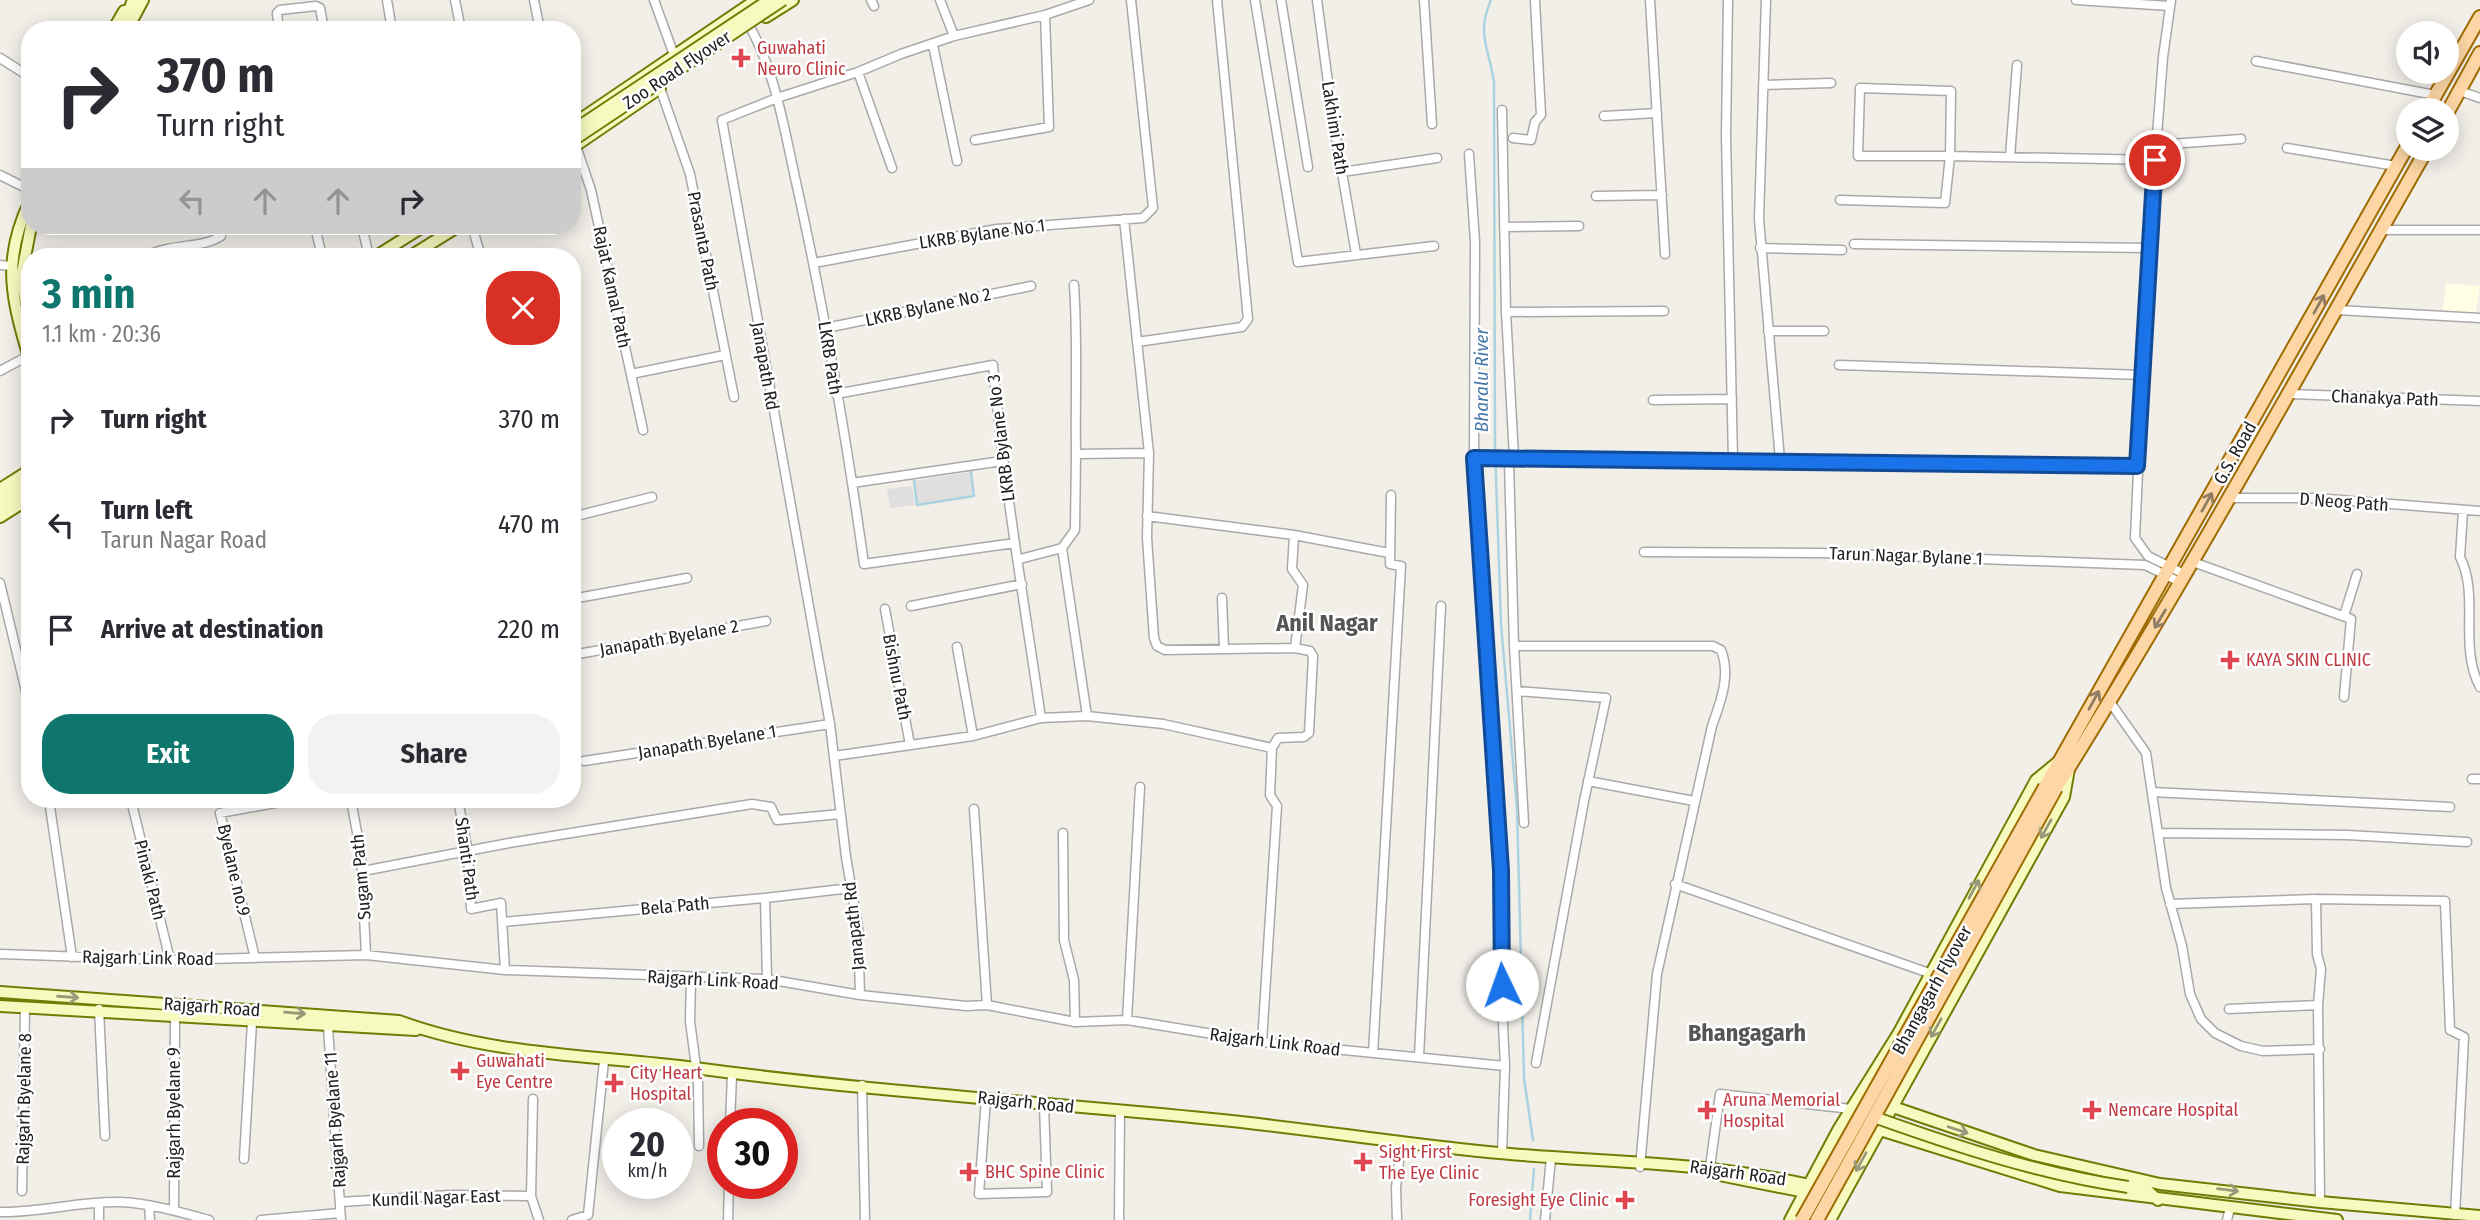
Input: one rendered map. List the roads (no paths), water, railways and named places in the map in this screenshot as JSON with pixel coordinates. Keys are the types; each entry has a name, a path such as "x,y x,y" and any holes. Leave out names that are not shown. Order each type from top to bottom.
{"main road":[{"path":"581,119 756,0"},
{"name":"Zoo Road Flyover","path":"581,125 769,0"},
{"name":"Zoo Road Flyover","path":"581,139 783,0"},
{"path":"581,140 793,0"},
{"path":"127,21 137,3"},
{"path":"135,21 137,3"},
{"path":"2433,98 2480,17"},
{"path":"2456,98 2480,53"},
{"name":"G.S. Road","path":"2065,763 2169,571 2399,161"},
{"path":"1790,1220 2036,780 2065,763 2110,702 2184,579 2226,498 2291,394 2420,161"},
{"path":"21,223 5,265 21,331"},
{"path":"21,308 16,273 22,235"},
{"path":"387,248 404,235"},
{"path":"400,248 419,235"},
{"path":"413,248 434,235"},
{"path":"424,248 444,235"},
{"path":"0,489 21,476"},
{"path":"0,499 21,486"},
{"path":"0,508 21,495"},
{"path":"0,517 21,504"},
{"path":"1830,1220 2063,797 2065,763"},
{"name":"Bhangagarh Flyover","path":"1802,1220 2065,763"},
{"name":"Bhangagarh Flyover","path":"1817,1220 2050,788"},
{"name":"Rajgarh Road","path":"0,992 399,1021 423,1030 489,1045 604,1061 1120,1111 1551,1158 1710,1167 1808,1188 1841,1199"},
{"name":"Rajgarh Road","path":"0,1006 99,1009 328,1027 423,1030"},
{"path":"1875,1068 1906,1083"},
{"path":"1894,1107 2034,1155 2160,1184 2480,1216"},
{"path":"1874,1117 2017,1165 2066,1178 2147,1190 2158,1200"},
{"path":"1880,1130 2060,1186 2337,1220"},
{"name":"Rajgarh Road","path":"1637,1164 1808,1188"},
{"path":"2147,1190 2160,1184"}],"street":[{"path":"387,0 390,21"},
{"path":"455,0 459,21"},
{"path":"534,0 538,21"},
{"path":"654,0 674,55"},
{"path":"940,0 954,36"},
{"name":"Janapath Rd","path":"860,995 858,928 840,814 830,724 722,120 954,36 1045,15 1088,0"},
{"name":"LKRB Bylane No 1","path":"814,263 997,229 1143,218 1150,213 1153,208 1131,0"},
{"path":"1137,342 1242,327 1248,319 1217,0"},
{"path":"1255,0 1298,262 1434,246"},
{"path":"1282,0 1308,167"},
{"name":"Lakhimi Path","path":"1317,0 1356,254"},
{"path":"1424,0 1432,124"},
{"path":"1513,138 1531,140 1535,122 1541,116 1535,0"},
{"path":"1650,0 1665,254"},
{"path":"1728,0 1726,136 1733,460"},
{"path":"1766,0 1760,248 1780,460"},
{"path":"2076,0 2171,3 2148,248 2135,538 2148,556 2184,579"},
{"path":"278,21 277,13 280,10 316,5 320,8 322,21"},
{"name":"LKRB Path","path":"741,10 751,27 777,98 814,263 864,564 1016,543"},
{"path":"975,140 1049,127 1045,15"},
{"path":"933,45 957,161"},
{"path":"0,58 21,71"},
{"path":"2256,61 2435,95"},
{"path":"2010,157 2017,65"},
{"path":"858,72 892,168"},
{"path":"1763,85 1831,83"},
{"name":"Prasanta Path","path":"660,88 690,174 734,397"},
{"path":"1840,200 1945,203 1950,156 1951,92 1860,88 1858,156 1950,156 2155,160"},
{"path":"2460,92 2480,98"},
{"path":"1502,110 1506,312 1514,457 1509,462 1514,646 1524,823"},
{"path":"1604,116 1657,113"},
{"path":"2156,145 2241,139"},
{"path":"2287,148 2396,166"},
{"path":"1469,154 1475,242 1474,458 1501,870 1499,943 1505,1066 1502,1153"},
{"path":"1342,172 1437,158"},
{"name":"Rajat Kamal Path","path":"581,165 591,190 643,430"},
{"path":"0,175 21,186"},
{"path":"1596,196 1662,195"},
{"path":"1124,219 1149,453 1147,516 1154,638 1157,646 1165,650 1295,648 1310,651 1313,656 1309,733 1304,737 1278,738 1272,748 1270,795 1277,806 1262,1042"},
{"path":"1504,227 1579,226"},
{"path":"2382,230 2480,230"},
{"path":"167,248 214,241 221,235"},
{"path":"1854,244 2148,248"},
{"path":"1760,248 1842,250"},
{"path":"1020,559 1062,548 1076,530 1075,393 1078,369 1074,285"},
{"name":"LKRB Bylane No 2","path":"826,328 1031,286"},
{"path":"2337,310 2480,318"},
{"path":"1506,312 1664,311"},
{"path":"1768,331 1824,331"},
{"path":"631,374 725,355"},
{"path":"0,371 21,362"},
{"name":"LKRB Bylane No 3","path":"836,394 993,365 1002,461 1020,559 1041,718"},
{"path":"1839,365 2143,375"},
{"name":"Chanakya Path","path":"2291,394 2480,401"},
{"path":"1653,400 1732,399"},
{"path":"1076,454 1149,453"},
{"path":"1474,458 2137,466"},
{"path":"852,483 1002,461"},
{"path":"1373,1053 1401,566 1390,564 1391,495"},
{"path":"581,515 652,497"},
{"name":"D Neog Path","path":"2226,498 2315,498 2480,511"},
{"path":"2463,511 2460,557 2469,568 2477,586 2474,676 2480,687"},
{"path":"1147,516 1294,535 1389,553"},
{"path":"1294,535 1292,569 1303,585 1295,648"},
{"path":"1062,548 1087,716"},
{"name":"Tarun Nagar Bylane 1","path":"1644,552 1820,553 2145,565 2169,571"},
{"path":"2193,562 2350,619 2344,697"},
{"path":"2344,616 2357,574"},
{"path":"581,597 687,578"},
{"path":"0,583 21,670"},
{"path":"911,606 1022,584"},
{"path":"1222,598 1224,649"},
{"path":"1419,1057 1441,606"},
{"name":"Bishnu Path","path":"885,610 910,745"},
{"name":"Janapath Byelane 2","path":"581,652 766,621"},
{"path":"1514,646 1713,646 1721,650 1725,680 1694,801 1657,974 1637,1164"},
{"path":"957,647 973,736"},
{"path":"1517,691 1606,698 1536,1063"},
{"path":"2110,702 2146,754 2170,904 2182,946 2190,994 2201,1019 2215,1033 2241,1046 2263,1051 2320,1049"},
{"path":"834,756 973,736 1041,718 1087,716 1163,724 1272,748"},
{"name":"Janapath Byelane 1","path":"584,761 830,724"},
{"path":"1588,781 1694,801"},
{"path":"1127,1020 1140,787"},
{"path":"2152,792 2450,807"},
{"path":"363,871 752,804 771,807 777,820 840,814"},
{"path":"50,808 72,957"},
{"name":"Pinaki Path","path":"133,808 170,960"},
{"name":"Byelane no.9","path":"248,808 220,813 255,958"},
{"name":"Sugam Path","path":"352,808 363,871 366,955"},
{"name":"Shanti Path","path":"460,808 468,852 471,909 501,903 503,922"},
{"path":"974,809 987,1004"},
{"path":"1063,833 1064,940 1074,979 1074,1022"},
{"path":"2159,833 2348,835 2467,842"},
{"path":"1675,884 1929,973"},
{"name":"Bela Path","path":"503,922 851,888"},
{"path":"765,898 766,979"},
{"path":"2170,904 2316,899 2445,901 2450,1030 2464,1037 2455,1215"},
{"path":"2316,899 2316,954 2321,969 2318,1004 2320,1202"},
{"path":"503,922 505,970"},
{"name":"Rajgarh Link Road","path":"0,954 170,960 366,955 505,970 691,979 766,979 860,995 966,1006 987,1004 1074,1022 1127,1020 1262,1042 1505,1066"},
{"path":"691,979 690,1021 694,1068 698,1082 699,1146"},
{"path":"2229,1009 2318,1004"},
{"name":"Rajgarh Byelane 8","path":"22,1191 25,1007"},
{"path":"99,1009 105,1136"},
{"name":"Rajgarh Byelane 9","path":"174,1210 175,1016"},
{"path":"244,1159 252,1022"},
{"name":"Rajgarh Byelane 11","path":"261,1220 341,1217 328,1027"},
{"path":"572,1220 588,1215 604,1061"},
{"path":"731,1108 732,1075"},
{"path":"862,1085 865,1220"},
{"path":"1710,1167 1720,1094 1851,1109"},
{"path":"986,1098 979,1194 1047,1192 1044,1104"},
{"path":"533,1099 531,1196 539,1220"},
{"path":"1119,1220 1120,1111"},
{"path":"1397,1220 1396,1188 1401,1142"},
{"path":"1545,1220 1551,1158"},
{"name":"Kundil Nagar East","path":"341,1202 450,1195 531,1196"},
{"path":"728,1220 729,1199"},
{"path":"0,1212 119,1202 174,1210 209,1220"},
{"path":"99,1204 99,1220"},
{"path":"149,1206 150,1220"},
{"path":"2227,1220 2230,1208"}],"waterway":[{"name":"Bharalu River","path":"1491,0 1484,22 1484,32 1494,82 1495,447 1501,624 1517,809 1524,1078 1533,1140"},
{"path":"914,481 917,505 974,496 971,472"},
{"path":"1530,1220 1534,1169"}],"place":[{"name":"Guwahati Neuro Clinic","path":"741,58"},
{"name":"KAYA SKIN CLINIC","path":"2230,660"},
{"name":"Guwahati Eye Centre","path":"460,1071"},
{"name":"City Heart Hospital","path":"614,1083"},
{"name":"Aruna Memorial Hospital","path":"1707,1110"},
{"name":"Nemcare Hospital","path":"2092,1110"},
{"name":"Sight First The Eye Clinic","path":"1363,1162"},
{"name":"BHC Spine Clinic","path":"969,1172"},
{"name":"Foresight Eye Clinic","path":"1625,1200"}],"district":[{"name":"Anil Nagar","path":"1327,623"},
{"name":"Bhangagarh","path":"1747,1033"}]}
